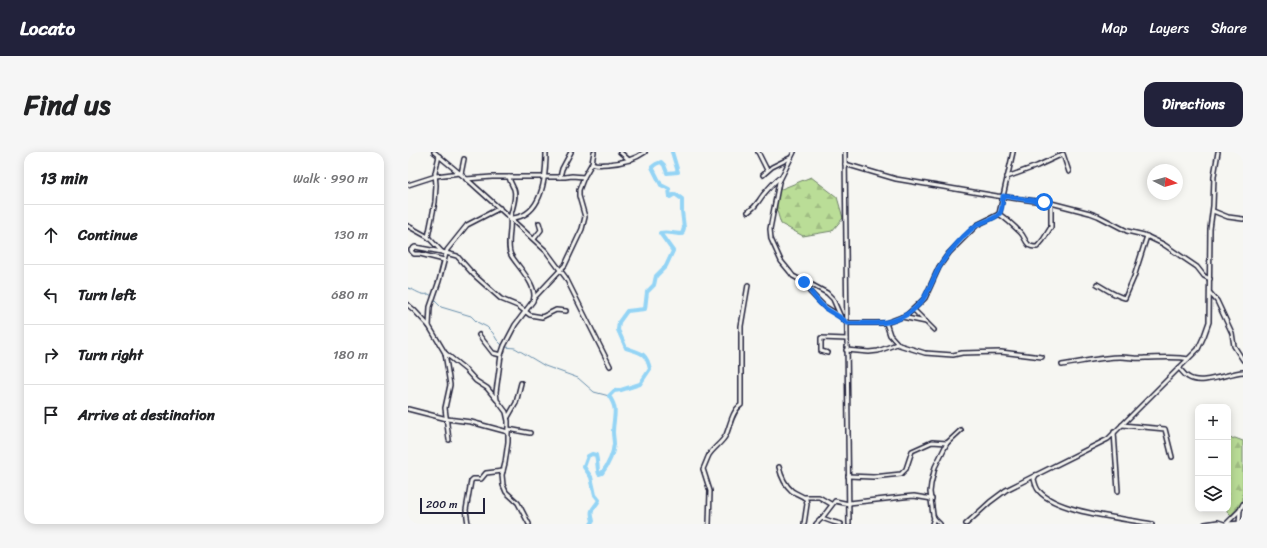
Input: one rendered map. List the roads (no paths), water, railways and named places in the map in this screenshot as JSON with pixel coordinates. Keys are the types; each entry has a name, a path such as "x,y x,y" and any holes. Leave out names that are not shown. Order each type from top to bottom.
{"street":[{"path":"434,152 500,208 546,251 560,270 577,298 610,366"},
{"path":"510,218 522,216 533,207 540,194 544,177 546,152"},
{"path":"560,177 562,169 571,152"},
{"path":"497,400 496,392 501,355 505,343 515,325 526,312 534,298 569,260 584,225 585,217 578,193 584,177 592,163 594,152"},
{"path":"620,152 629,160"},
{"path":"592,163 599,165 619,163 645,152"},
{"path":"758,152 767,170"},
{"path":"794,152 781,177 771,224 771,236 781,261 793,276 827,293 833,299 840,316"},
{"path":"845,152 849,524"},
{"path":"1000,214 1013,152"},
{"path":"966,524 998,494 1102,442 1122,425 1198,349 1207,329 1208,322 1210,293 1210,229 1213,211 1213,182 1218,152"},
{"path":"1007,177 1028,170 1063,154 1069,172"},
{"path":"428,237 435,202 436,176 439,156"},
{"path":"763,175 767,170 790,158"},
{"path":"461,174 464,159"},
{"path":"845,164 896,179 1051,202 1098,216 1127,231 1133,231 1147,236 1172,250 1197,267 1204,276 1210,279"},
{"path":"408,185 436,176 461,174"},
{"path":"509,177 510,183 514,190 515,198 510,218 510,254 527,277 534,298"},
{"path":"466,179 509,177 584,177"},
{"path":"748,212 759,204 761,197 768,188 781,177"},
{"path":"1000,214 1022,233 1027,244 1037,246 1043,240 1051,227 1051,202"},
{"path":"429,326 430,308 444,260 444,253 466,226 500,208"},
{"path":"1213,211 1243,219"},
{"path":"801,280 824,306 840,316 847,323 886,323 902,318 925,298 939,267 949,252 977,225 1000,214"},
{"path":"534,239 541,230 539,223"},
{"path":"408,226 428,237 444,253"},
{"path":"408,232 412,228"},
{"path":"1097,284 1124,298 1134,277 1147,236"},
{"path":"444,260 414,254 412,250 415,247 457,256 474,275 499,297 535,316 542,317 556,310 566,311"},
{"path":"708,524 710,491 703,469 710,454 720,444 726,435 737,407 741,405 741,326 748,285"},
{"path":"1210,293 1217,301 1232,332 1234,346 1243,360"},
{"path":"408,305 429,326 445,352 466,370 476,381 487,388 505,410 508,417 508,430 502,480 504,488 518,503 529,524"},
{"path":"914,309 934,330"},
{"path":"902,318 926,322"},
{"path":"886,323 890,335 897,344 925,353 953,355 962,353 1001,352 1042,357"},
{"path":"479,335 493,353 501,355"},
{"path":"828,354 821,351 822,338 847,339"},
{"path":"846,350 869,352 878,351 897,344"},
{"path":"445,352 450,385 445,404 449,440"},
{"path":"1062,365 1095,359 1121,357 1188,359"},
{"path":"1179,368 1187,377 1194,380 1203,380 1243,372"},
{"path":"508,417 516,403 521,383"},
{"path":"408,409 447,419 530,433"},
{"path":"1122,425 1165,429 1172,457"},
{"path":"932,524 934,518 930,492 935,467 947,443 961,430"},
{"path":"1114,432 1118,491"},
{"path":"848,476 873,477 901,474 906,469 912,451 932,442 947,443"},
{"path":"779,467 781,476 792,491 804,497 819,497 831,504"},
{"path":"468,524 466,510 471,481 473,479 481,479 486,473 503,471"},
{"path":"1036,475 1034,479 1038,490 1044,496 1063,505 1087,512 1152,524"},
{"path":"816,524 831,504 837,500 848,504 914,496 932,499"},
{"path":"804,497 807,504 804,524"},
{"path":"1225,524 1240,510 1243,504"},
{"path":"1205,524 1217,522 1225,524 1240,523 1240,510"},
{"path":"822,518 841,524"},
{"path":"934,518 940,524"}],"waterway":[{"path":"591,524 593,521 592,511 599,500 595,495 591,477 584,467 588,456 592,454 596,455 599,474 602,473 611,456 614,444 613,432 615,410 609,396 614,391 640,384 650,369 645,356 626,348 618,330 619,322 627,311 645,309 647,292 654,285 656,276 666,266 673,251 660,233 668,232 682,234 684,228 682,199 675,194 670,197 669,189 661,185 652,167 661,162 667,173 678,172 672,152"},
{"path":"408,288 421,294 429,294 433,297"},
{"path":"434,300 441,307 471,316 477,322 487,327 503,346"},
{"path":"505,347 515,348 545,366 578,378 594,392 609,396"}]}
